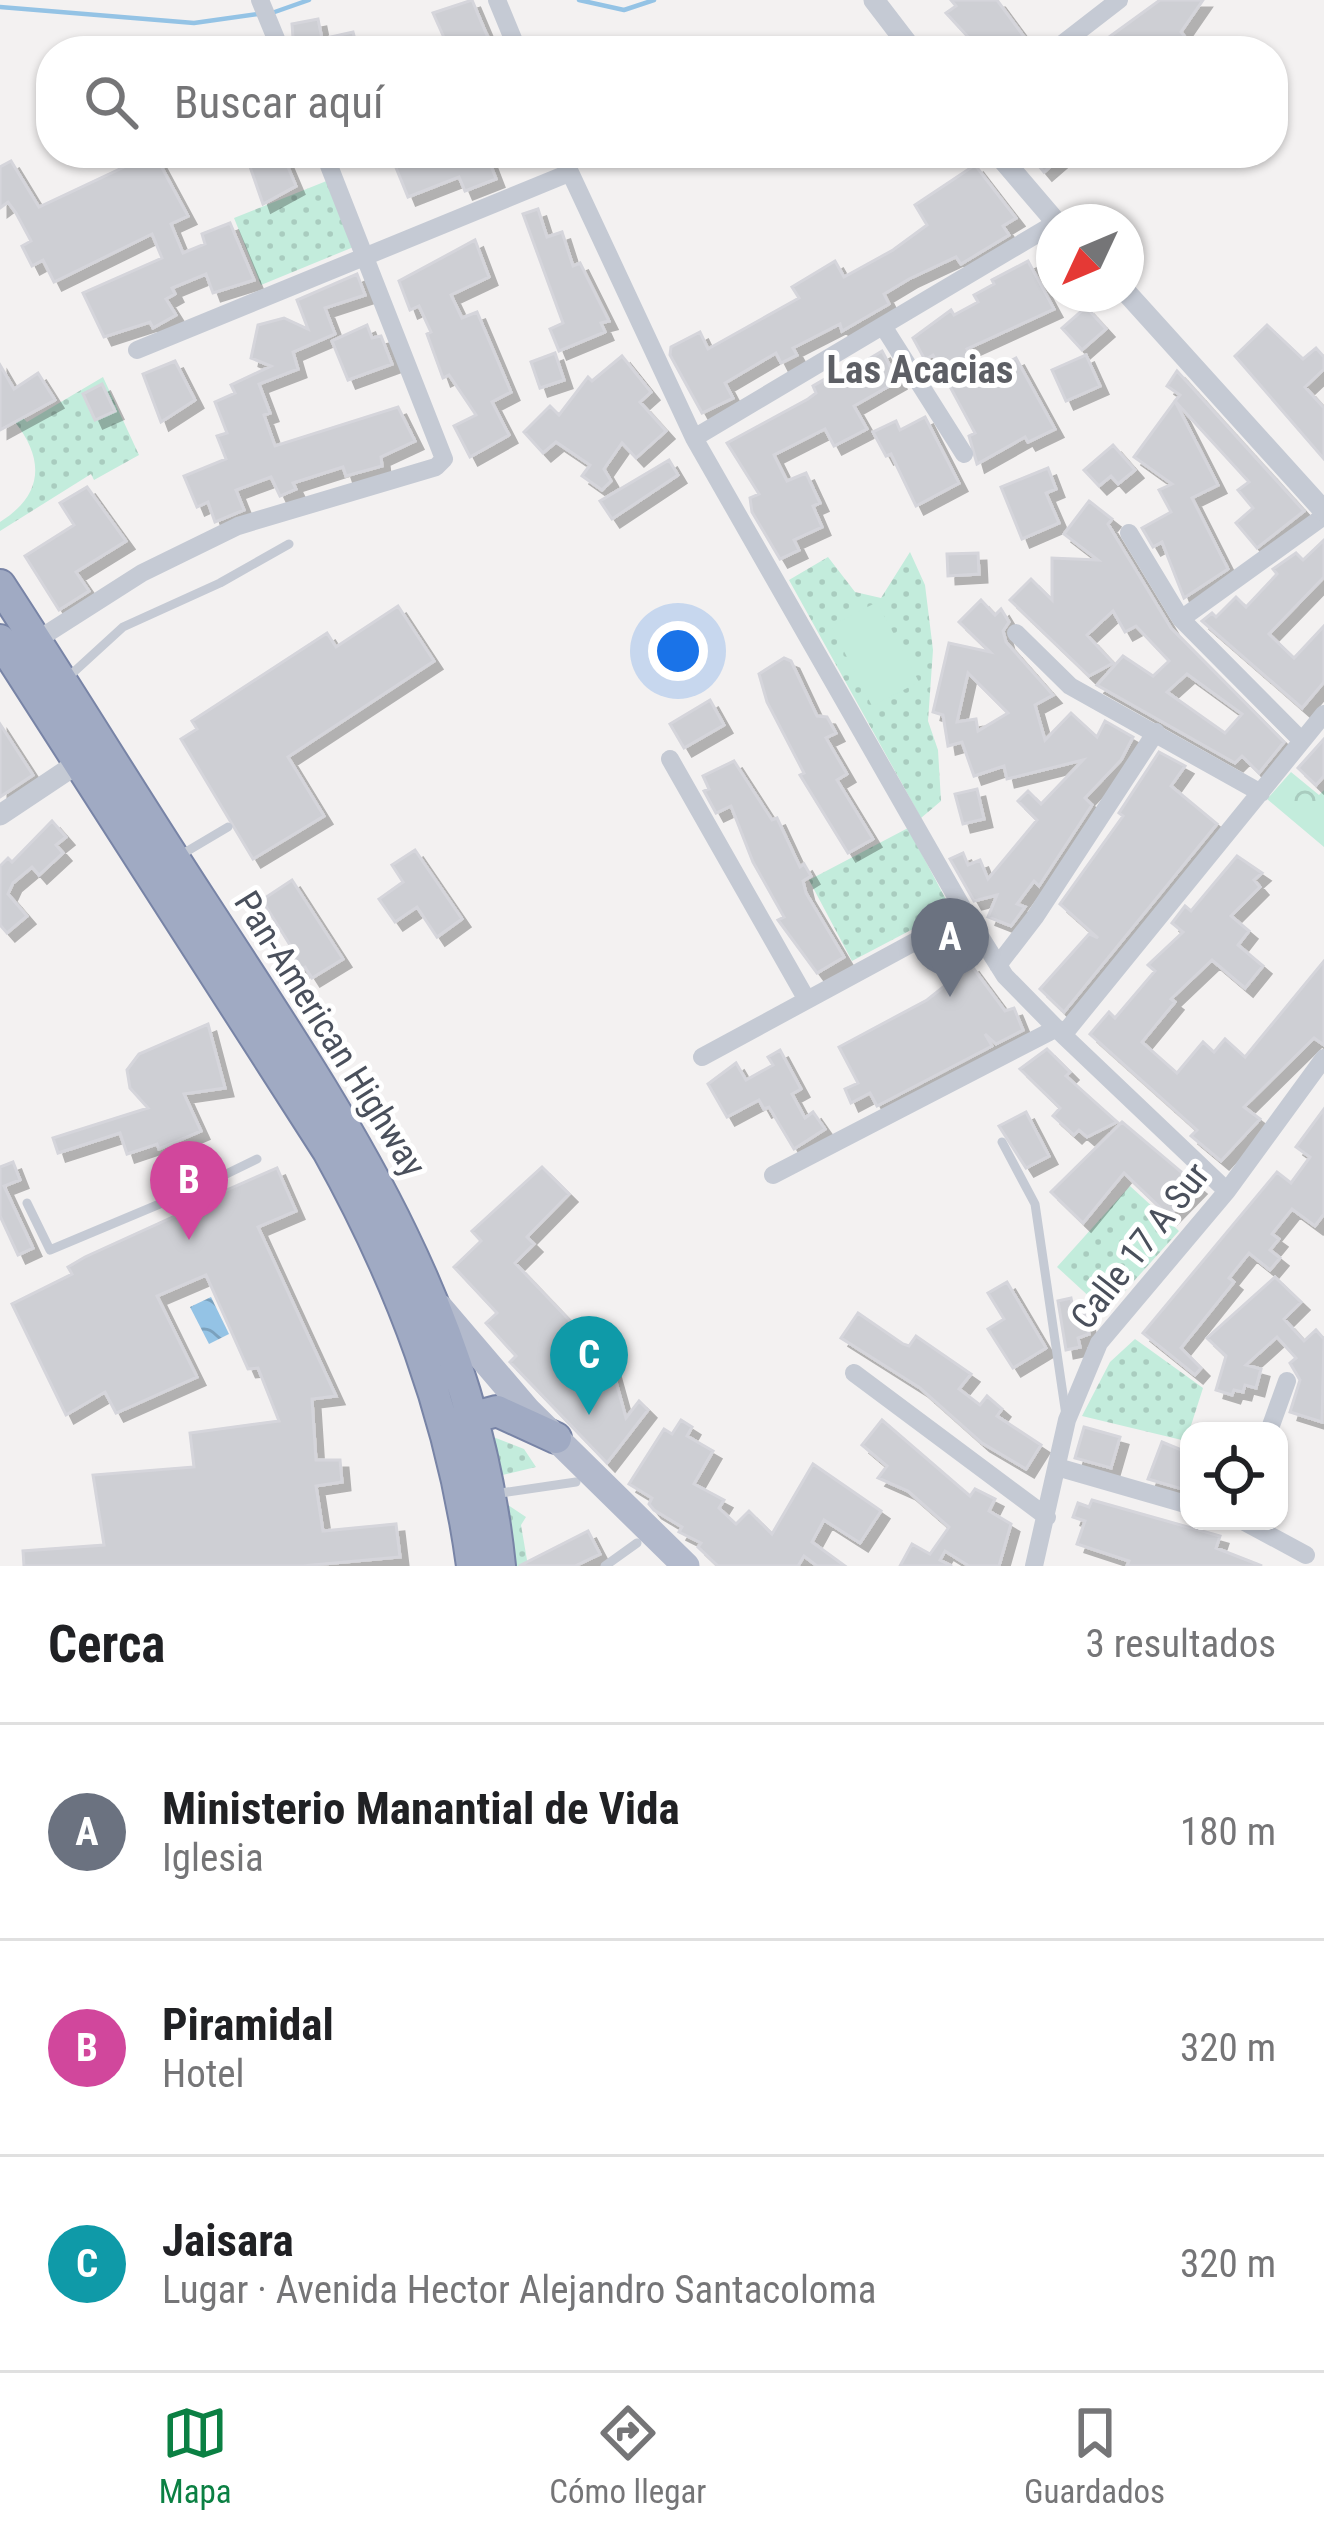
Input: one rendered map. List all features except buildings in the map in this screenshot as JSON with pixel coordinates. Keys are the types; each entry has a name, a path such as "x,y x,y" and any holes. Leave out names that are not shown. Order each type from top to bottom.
{"highway":[{"name":"Pan-American Highway","path":"4,591 325,1090 387,1197 442,1324 472,1418"},
{"path":"4,591 76,734 78,763 104,774 202,902"},
{"name":"Pan-American Highway","path":"0,640 328,1151 368,1224 500,1566"},
{"path":"325,1090 370,1195 368,1224 392,1240 442,1324"},
{"path":"397,1290 420,1322 452,1398 472,1418"},
{"path":"477,1504 464,1431 472,1418 506,1412 556,1438"},
{"name":"Pan-American Highway","path":"472,1566 477,1504"}],"main road":[{"path":"430,1295 556,1438 686,1566"},
{"path":"472,1418 505,1424 527,1435 662,1566"}],"street":[{"path":"260,0 275,36"},
{"path":"496,0 512,36"},
{"path":"874,0 902,36"},
{"path":"1072,36 1119,0"},
{"path":"37,640 142,573 238,526 436,467 444,459 330,168"},
{"path":"567,168 694,438 998,964 1060,1032 1227,1190"},
{"path":"1009,168 1039,204"},
{"path":"137,350 569,173"},
{"path":"694,438 1036,234"},
{"path":"1144,312 1324,513 1181,619"},
{"path":"883,326 964,454"},
{"path":"1129,533 1181,619 1302,741"},
{"path":"1016,633 1070,686 1261,793"},
{"path":"773,1174 1060,1032 1324,714"},
{"path":"998,964 1156,732"},
{"path":"670,759 807,1000"},
{"path":"0,815 78,763"},
{"path":"702,1057 966,914"},
{"name":"Calle 17 A Sur","path":"1034,1566 1067,1420 1099,1343 1227,1190 1324,1058"},
{"path":"854,1373 1047,1517"},
{"path":"1272,1422 1287,1381"},
{"path":"1057,1467 1180,1502"},
{"path":"1260,1530 1306,1555"}],"lane":[{"path":"63,683 123,627 220,583 289,544"},
{"path":"174,859 228,826"},
{"path":"1002,1142 1035,1204 1067,1420"},
{"path":"216,1179 257,1159"},
{"path":"26,1203 50,1250 193,1190"},
{"path":"477,1504 576,1482"},
{"path":"605,1566 638,1543"}],"green space":[{"path":"329,180 356,246 261,285 234,218"},
{"path":"103,377 139,455 94,480 91,474 0,531 0,522 25,500 35,476 31,450 15,422 23,418 27,422"},
{"path":"910,552 925,585 933,650 928,721 938,750 941,801 921,818 789,580 828,557 855,592 881,598"},
{"path":"877,602 919,682 872,706 831,626"},
{"path":"1291,772 1319,795 1324,790 1324,847 1267,799"},
{"path":"908,828 951,909 852,961 809,880"},
{"path":"1130,1186 1179,1231 1106,1312 1057,1267"},
{"path":"1135,1339 1203,1388 1192,1422 1180,1422 1180,1440 1082,1416 1110,1362"},
{"path":"488,1435 524,1449 536,1467 498,1476"},
{"path":"508,1505 526,1517 521,1525 528,1566 515,1566"}],"water":[{"path":"211,1297 229,1334 209,1344 190,1307"}],"waterway":[{"path":"269,14 309,0"},
{"path":"579,0 624,10 654,0"},
{"path":"0,7 194,23 258,14"}],"place":[{"name":"Ministerio Manantial de Vida","path":"950,997"},
{"name":"Piramidal","path":"189,1240"},
{"name":"Jaisara","path":"589,1415"}],"district":[{"name":"Las Acacias","path":"920,370"}]}
